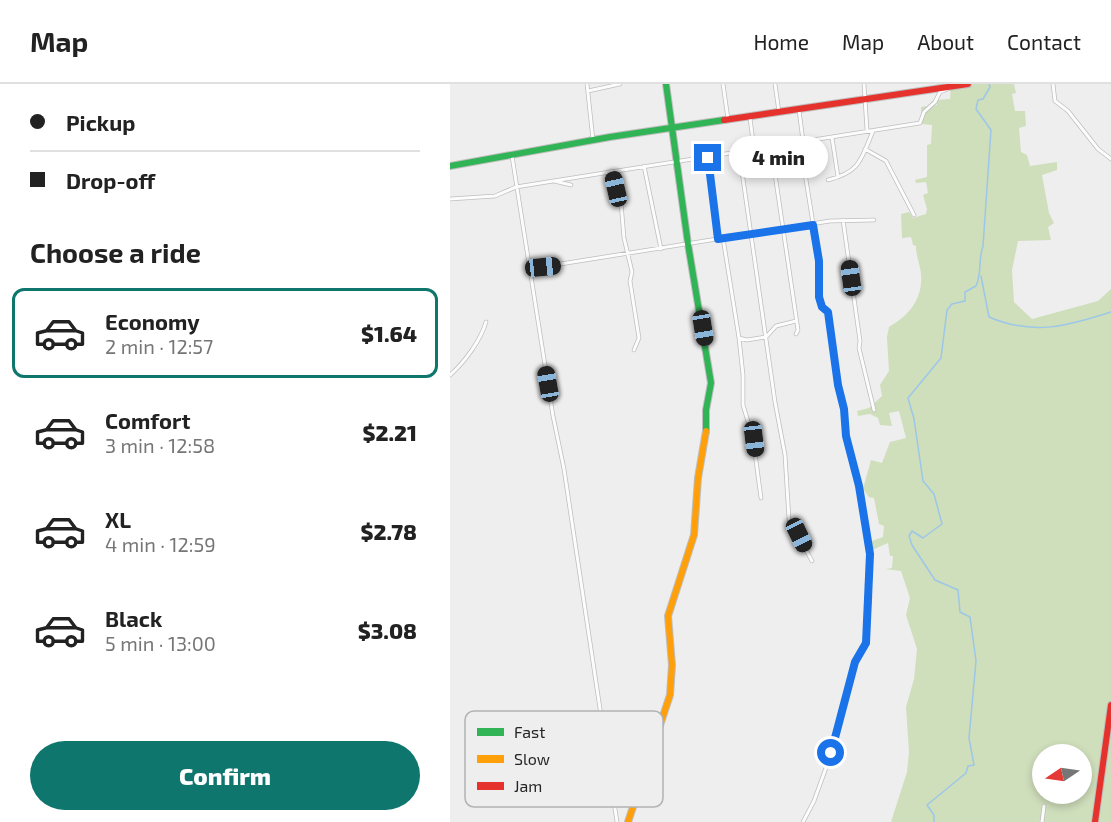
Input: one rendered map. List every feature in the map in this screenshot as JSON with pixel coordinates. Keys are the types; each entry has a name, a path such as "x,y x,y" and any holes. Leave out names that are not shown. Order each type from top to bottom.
{"street":[{"path":"587,84 593,140"},
{"path":"588,91 620,84"},
{"path":"663,716 670,695 672,665 668,616 694,535 698,475 711,383 688,244 666,84"},
{"path":"723,84 728,120"},
{"path":"775,84 779,112"},
{"path":"864,84 867,130"},
{"path":"450,166 593,140 968,84"},
{"path":"1053,84 1055,101 1068,111 1098,149 1111,159"},
{"path":"450,199 495,196 516,187 921,122 924,112 935,102 940,92 957,86"},
{"path":"799,110 801,142 819,261 819,297 822,307 828,312 838,385 844,409 846,436 859,486 870,552 867,585 870,597 866,645 855,662 831,753 814,801 803,822"},
{"path":"750,117 754,148"},
{"path":"828,180 847,175 857,166 873,131"},
{"path":"832,138 838,177"},
{"path":"771,146 798,331 796,334"},
{"path":"865,149 886,161 914,215"},
{"path":"739,151 785,452 789,519 812,561"},
{"path":"512,154 553,416 564,469 600,711"},
{"path":"708,158 739,338 743,405 754,439 761,498"},
{"path":"644,166 661,249"},
{"path":"611,171 621,203 639,338 634,350"},
{"path":"552,181 571,185"},
{"path":"843,220 859,348 874,410"},
{"path":"529,269 843,220 874,220"},
{"path":"739,338 747,340 766,337 776,326 796,321"},
{"path":"450,375 458,368 483,332 486,322"},
{"path":"1095,822 1109,735 1111,705"},
{"path":"1042,822 1044,806"},
{"path":"615,807 617,822"},
{"path":"628,822 633,807"}],"green space":[{"path":"951,84 1014,84 1016,93 1012,94 1015,111 1025,111 1026,126 1019,128 1021,152 1027,155 1030,166 1057,162 1057,170 1042,175 1049,213 1054,223 1048,227 1051,240 1018,241 1012,270 1014,302 1032,319 1098,301 1111,289 1111,822 891,822 907,772 909,752 906,707 914,679 917,649 906,615 910,598 901,571 885,569 892,568 893,556 890,556 888,543 872,550 872,541 883,537 884,526 879,524 874,498 869,497 863,489 871,460 882,463 890,442 906,438 899,411 889,413 892,426 880,425 878,418 870,414 858,416 857,411 869,408 882,396 880,385 889,371 887,337 889,327 909,311 920,291 921,274 916,246 913,245 911,237 902,238 901,214 909,212 913,218 926,214 923,195 928,193 926,182 916,183 915,180 927,177 927,145 931,144 932,125 922,124 921,107 937,105 937,100 950,99"}],"waterway":[{"path":"934,822 934,815 927,805 966,773 968,766 974,765 969,738 976,661 970,617 960,612 958,590 935,580 912,545 909,536 912,531 923,538 942,524 934,494 923,481 914,419 908,398 941,358 947,310 952,304 965,301 965,292 976,286 978,281 983,246 991,130 976,109 978,100 983,99 990,87 989,84"},
{"path":"981,276 989,317 1005,323 1050,327 1111,312"}],"traffic: fast":[{"path":"666,84 688,244 711,383 706,410 706,431"},
{"path":"450,166 610,137 724,120"}],"traffic: slow":[{"path":"663,716 670,695 672,665 668,616 694,535 698,478 706,431"},
{"path":"628,822 633,807"}],"traffic: jam":[{"path":"724,120 968,84"},
{"path":"1095,822 1111,705"}],"route":[{"path":"708,158 718,239 813,225 819,261 819,297 822,307 828,312 838,385 844,409 846,436 859,486 870,554 867,585 870,597 866,643 855,662 831,753"}]}
